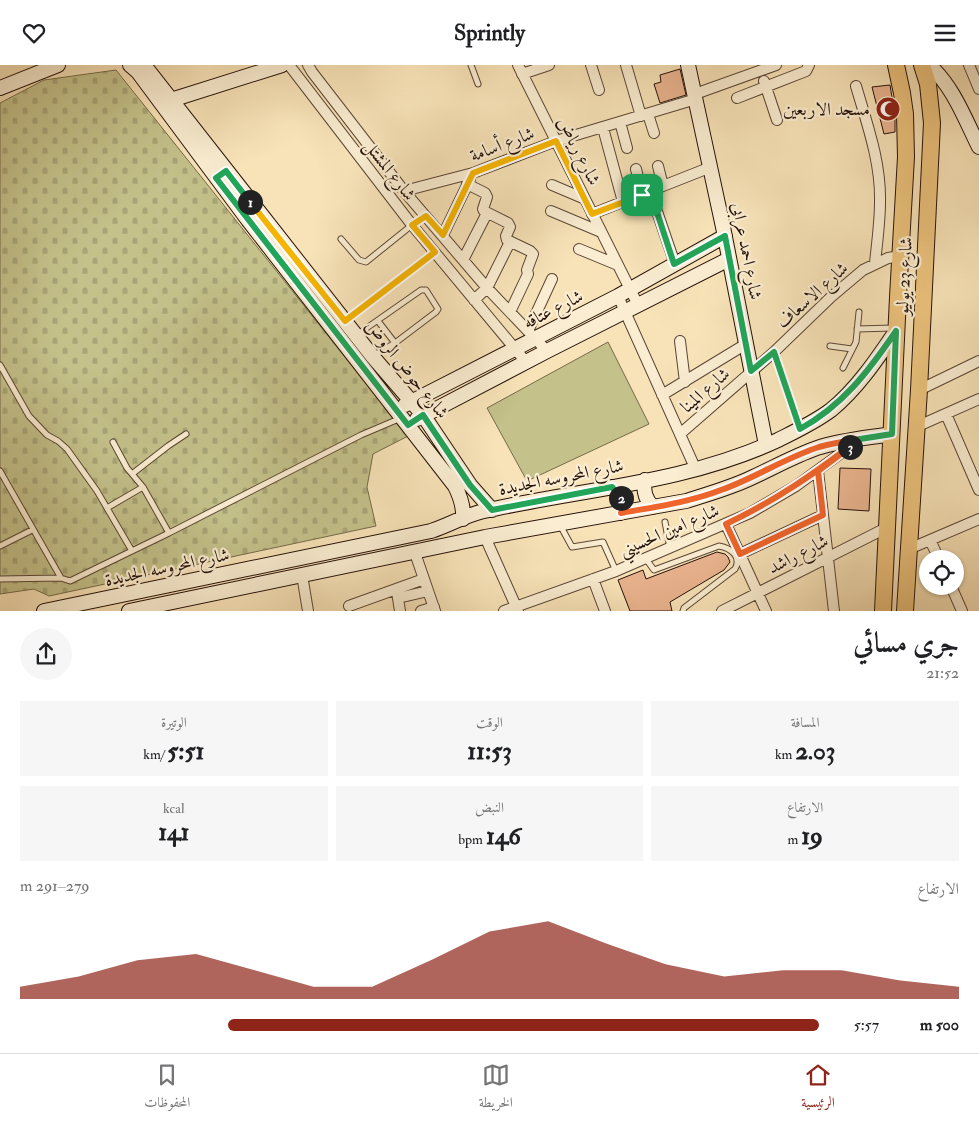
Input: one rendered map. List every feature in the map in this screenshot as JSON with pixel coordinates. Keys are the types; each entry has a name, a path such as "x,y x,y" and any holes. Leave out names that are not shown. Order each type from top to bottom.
{"main road":[{"path":"0,89 58,65"},
{"name":"شارع حوض الروض","path":"130,65 138,72 221,175 455,486 464,511 463,519"},
{"name":"شارع حوض الروض","path":"144,65 171,100 192,138"},
{"path":"171,100 282,65"},
{"name":"شارع احمد عرابى","path":"689,65 730,259 766,445"},
{"name":"شارع 23 يوليو","path":"883,611 906,136 902,93 896,65"},
{"name":"شارع 23 يوليو","path":"905,611 919,390 932,123 928,84 922,65"},
{"path":"929,65 937,72 946,85 979,147"},
{"name":"شارع حوض الروض","path":"221,175 345,321 372,357 412,401 470,485 492,510"},
{"name":"شارع عتاقه","path":"402,417 412,401 515,349 532,335 624,293 725,236"},
{"name":"شارع عتاقه","path":"402,417 423,415 730,259"},
{"name":"شارع المحروسه الجديدة","path":"44,611 423,532 463,519 475,513 645,481 729,460 800,429 831,409 849,393 875,361 896,330"},
{"name":"شارع المحروسه الجديدة","path":"129,611 485,537 686,501 750,479 819,447 892,434"},
{"path":"645,481 645,495 653,507"},
{"path":"612,487 621,499 621,513"},
{"path":"423,532 429,549"}],"street":[{"name":"شارع المشتل","path":"289,65 412,225 526,362"},
{"name":"شارع المشتل","path":"308,65 404,191 487,288 547,351"},
{"path":"520,69 549,65"},
{"path":"591,65 599,90"},
{"path":"626,65 654,133"},
{"name":"شارع أسامة","path":"404,191 473,173 556,141 645,115 776,65"},
{"path":"737,98 806,71 809,65"},
{"path":"970,66 979,89"},
{"name":"شارع رياض","path":"520,69 618,265 624,293 625,311 696,469"},
{"path":"761,71 777,120"},
{"path":"856,86 875,151 879,176 880,201 875,263"},
{"path":"620,122 628,148"},
{"path":"603,127 623,202"},
{"path":"658,166 663,186"},
{"path":"592,214 711,167"},
{"path":"636,169 674,264"},
{"path":"443,235 473,173"},
{"path":"467,185 486,193 487,197 483,209 487,213 508,223 510,227 506,238 510,242 530,251 533,256 527,270 528,274 510,312"},
{"path":"552,185 585,199"},
{"path":"551,211 601,232"},
{"path":"463,259 487,213"},
{"path":"412,225 426,216"},
{"path":"474,300 487,288 510,242"},
{"path":"579,249 618,265"},
{"name":"شارع الاسعاف","path":"751,371 863,270 888,258 900,256"},
{"path":"532,335 552,279"},
{"name":"شارع رياض","path":"624,293 638,305"},
{"path":"680,341 685,382"},
{"path":"662,395 746,344"},
{"path":"919,390 979,361"},
{"name":"شارع المينا","path":"680,433 751,371"},
{"path":"916,427 979,399"},
{"path":"946,414 979,490"},
{"name":"شارع امين الحسيني","path":"504,611 517,608 616,571 726,524 773,500 818,471 860,439"},
{"path":"818,471 834,611"},
{"path":"740,554 823,515"},
{"path":"909,549 979,519"},
{"path":"726,524 766,611"},
{"name":"شارع راشد","path":"722,611 888,527"},
{"path":"485,537 517,608"},
{"path":"930,540 935,550"},
{"path":"415,553 434,609 421,611"},
{"path":"302,575 308,611"},
{"path":"397,593 424,579"},
{"path":"593,579 605,611"},
{"path":"349,606 397,593 428,591"},
{"path":"397,593 400,611"},
{"path":"955,595 962,611"}],"lane":[{"path":"471,65 478,84"},
{"path":"341,239 359,260 366,262 412,225"},
{"path":"345,321 435,252"},
{"path":"356,336 421,290 426,291 432,298 438,306 438,311 395,343 372,357"},
{"path":"843,368 857,338 859,312"},
{"path":"378,321 395,343"},
{"path":"857,329 896,330"},
{"path":"830,346 852,349"},
{"path":"774,352 800,429"},
{"path":"0,365 29,416 47,435 67,449 97,491 132,551"},
{"path":"0,579 61,578 67,581 75,579 361,435 402,417"},
{"path":"132,474 186,434"},
{"path":"114,442 123,461 143,487 168,533"},
{"path":"0,471 61,578"},
{"path":"107,508 143,487"},
{"path":"665,522 670,548"},
{"path":"560,524 572,547 603,541 616,571"},
{"path":"0,547 32,529"},
{"path":"646,559 654,570 719,545 735,554 737,560 735,569 684,608 683,611"}],"green space":[{"path":"116,70 408,436 373,454 367,487 376,526 49,596 34,589 0,594 0,103 44,80"},
{"path":"608,342 649,424 527,481 487,408"}],"building":[{"path":"680,69 686,95 660,103 654,84 661,82 660,75"},
{"name":"مسجد الاربعين","path":"890,85 895,115 895,132 884,134 872,87"},
{"path":"840,468 871,469 869,511 838,509"},
{"path":"717,552 725,554 730,562 724,570 670,602 672,611 630,611 618,580 643,570 646,579"}],"place":[{"name":"مسجد الاربعين","path":"888,109"}],"route":[{"path":"642,195 592,214 556,141 473,173 443,235 426,216 412,225 435,252 345,321 226,171 216,178 408,425 423,415 470,485 492,510 612,487 618,492 621,499 623,506 621,513 686,501 750,479 819,447 860,439 796,486 750,513 726,524 740,554 823,515 818,471 860,439 892,434 896,331 880,355 849,393 831,409 800,429 774,352 751,371 725,236 674,264 650,191 642,195"}]}
